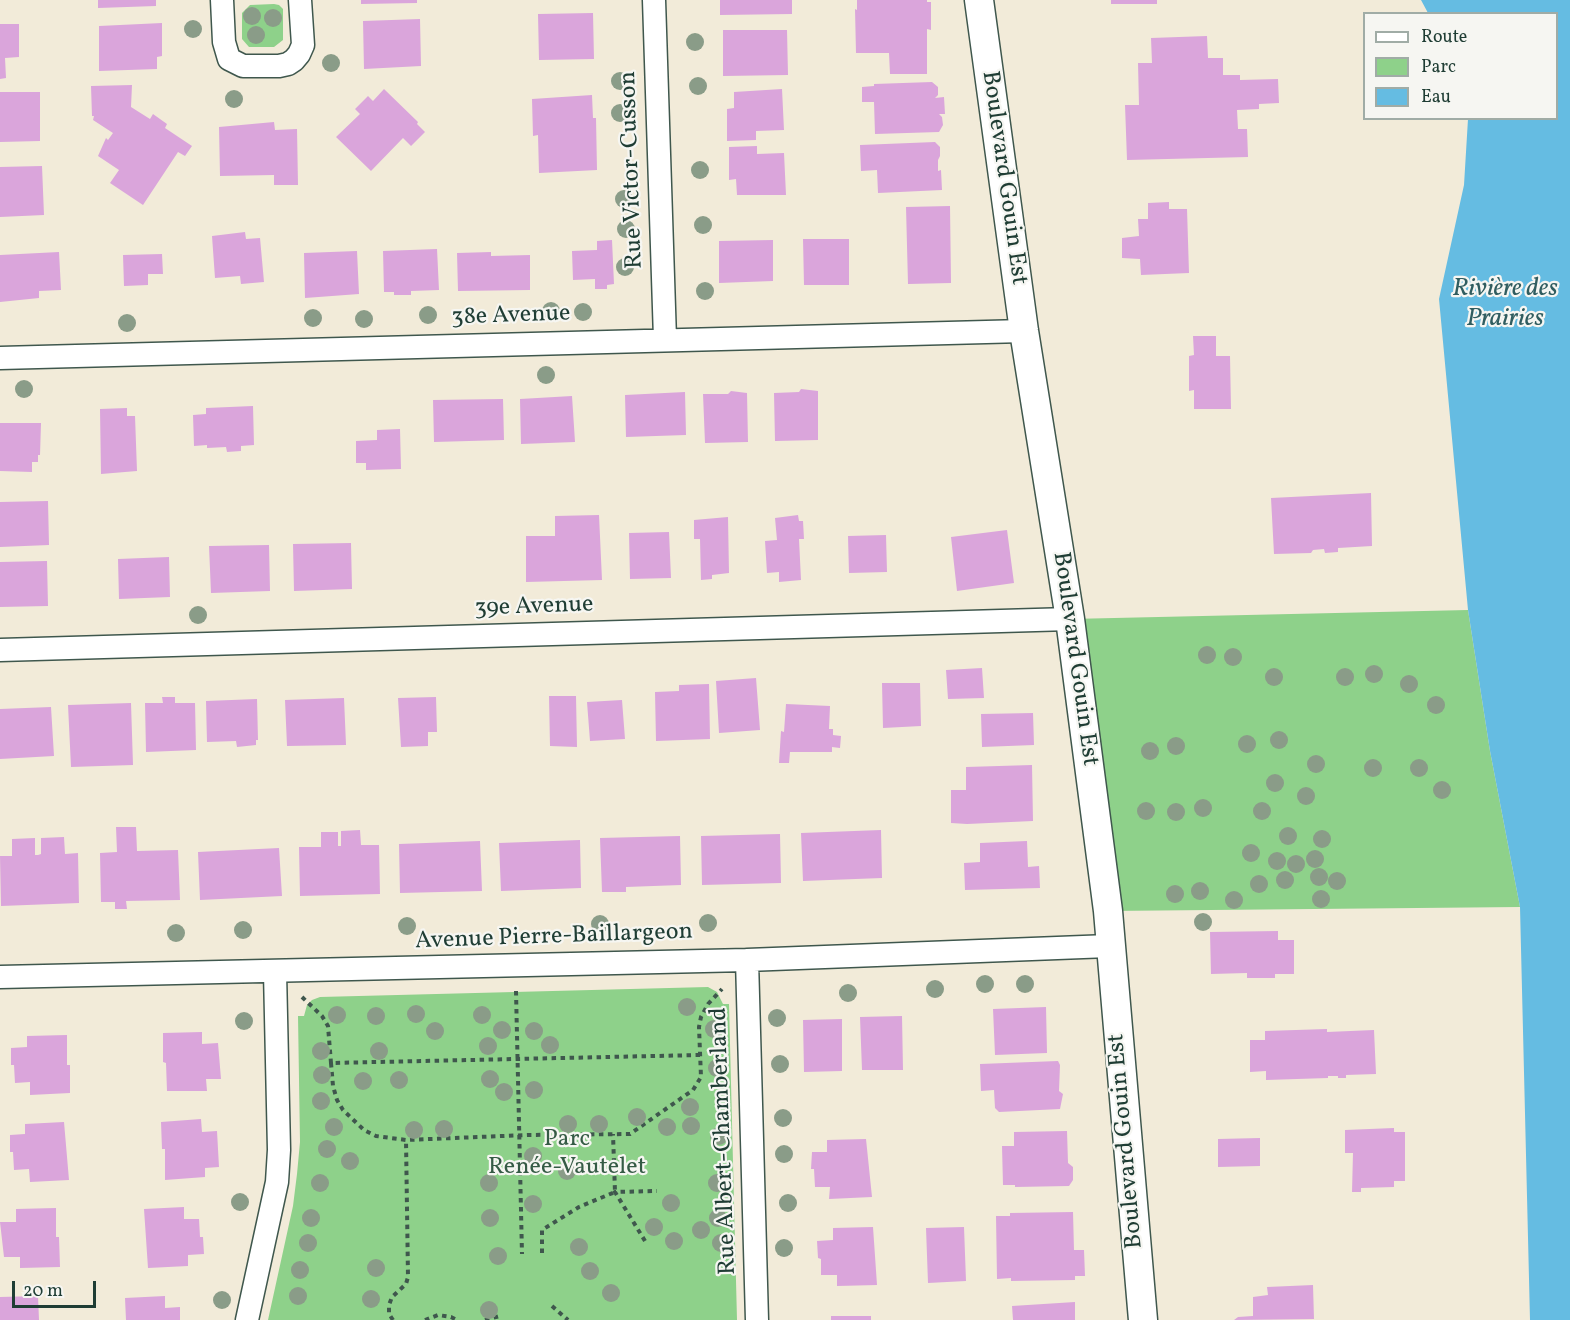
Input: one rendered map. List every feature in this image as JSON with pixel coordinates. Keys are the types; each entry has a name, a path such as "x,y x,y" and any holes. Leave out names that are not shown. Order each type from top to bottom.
{"street":[{"path":"222,0 224,42 229,59 243,66 279,66 294,60 303,45 300,0"},
{"name":"Rue Victor-Cusson","path":"654,0 665,339"},
{"name":"Boulevard Gouin Est","path":"980,0 1024,331 1070,619 1108,911 1109,946 1143,1320"},
{"name":"38e Avenue","path":"0,358 1024,331"},
{"name":"39e Avenue","path":"0,650 1070,619"},
{"name":"Avenue Pierre-Baillargeon","path":"0,977 747,960 1109,946"},
{"name":"Rue Albert-Chamberland","path":"747,960 757,1320"},
{"path":"247,1320 277,1182 279,1150 275,972"}],"path":[{"path":"275,972 322,1016 328,1026 333,1086 343,1110 364,1130 376,1136 406,1140 630,1134 693,1090 700,1077 699,1027 701,1017 708,1004 747,960"},
{"path":"516,966 522,1254"},
{"path":"331,1064 700,1055"},
{"path":"613,1134 615,1192 645,1241"},
{"path":"393,1320 389,1314 389,1305 392,1297 406,1284 408,1277 406,1140"},
{"path":"542,1253 542,1230 579,1207 615,1192 657,1191"},
{"path":"552,1306 568,1320"},
{"path":"425,1320 438,1315 457,1320"},
{"path":"485,1320 501,1316"}],"green space":[{"path":"274,4 283,9 283,40 274,47 249,47 242,39 242,13 250,5"},
{"path":"1468,610 1490,751 1520,907 1108,911 1070,619"},
{"name":"Parc Renée-Vautelet","path":"708,987 717,992 723,1004 729,1004 737,1320 268,1320 293,1206 297,1174 300,1142 298,1016 304,1016 307,1005 312,1000 320,997"}],"water":[{"name":"Rivière des Prairies","path":"1421,0 1570,0 1570,1320 1530,1320 1520,907 1490,751 1468,610 1439,299 1464,185 1468,120 1558,120 1558,12 1427,12"}],"building":[{"path":"98,0 156,0 156,6 98,8"},
{"path":"361,0 417,0 417,3 361,4"},
{"path":"720,0 792,0 792,14 720,15"},
{"path":"857,0 927,0 931,2 931,30 927,29 927,74 890,74 889,53 856,53 855,9 857,10"},
{"path":"1111,0 1157,0 1157,4 1111,4"},
{"path":"593,13 594,59 539,60 538,14"},
{"path":"420,19 421,66 364,69 363,21"},
{"path":"162,23 162,56 157,57 157,69 99,71 99,26"},
{"path":"0,24 19,24 19,57 5,58 6,78 0,79"},
{"path":"723,30 787,30 788,75 723,76"},
{"path":"1207,36 1208,58 1223,58 1223,75 1240,75 1240,80 1278,79 1279,103 1259,104 1259,109 1237,110 1238,129 1247,129 1248,157 1127,160 1125,105 1139,105 1138,63 1152,63 1151,38"},
{"path":"932,82 938,87 938,95 935,98 944,97 945,114 939,114 943,125 939,132 875,134 874,102 862,102 862,87 874,86 874,84"},
{"path":"132,85 131,107 150,119 153,114 167,124 165,128 192,146 185,156 178,152 143,205 110,183 119,170 98,156 106,138 108,140 113,133 93,120 94,116 92,116 91,86"},
{"path":"384,89 418,122 417,124 425,132 411,146 403,138 371,171 336,137 360,114 355,109 368,96 373,101"},
{"path":"782,89 784,130 756,131 756,140 727,141 727,109 734,108 734,92"},
{"path":"0,92 40,92 40,141 0,142"},
{"path":"592,95 593,118 596,118 597,170 539,173 538,135 533,136 532,99"},
{"path":"274,122 275,130 297,129 298,185 274,185 274,175 220,176 219,127"},
{"path":"935,142 940,147 938,171 941,170 942,190 878,193 877,170 861,171 860,145"},
{"path":"757,146 757,154 784,153 786,195 737,195 736,179 729,180 729,147"},
{"path":"42,166 44,215 0,217 0,167"},
{"path":"1169,202 1169,209 1187,209 1189,273 1141,275 1140,259 1122,258 1122,238 1139,236 1138,219 1148,219 1148,203"},
{"path":"950,206 951,283 908,284 906,207"},
{"path":"245,232 246,239 260,238 264,282 241,284 240,276 215,278 212,236"},
{"path":"803,239 849,239 849,285 804,285"},
{"path":"612,240 614,284 607,285 607,289 595,289 595,279 573,280 572,251 597,250 597,241"},
{"path":"773,240 773,281 719,283 719,241"},
{"path":"437,249 439,290 411,291 411,295 394,295 394,292 384,292 383,251"},
{"path":"357,251 359,294 305,298 304,253"},
{"path":"59,252 61,290 39,291 39,298 0,302 0,255"},
{"path":"491,252 491,256 530,255 530,290 458,291 457,253"},
{"path":"162,254 163,274 148,274 148,285 124,286 123,255"},
{"path":"1193,336 1216,336 1216,356 1230,356 1231,409 1194,409 1194,390 1189,391 1189,356 1194,355"},
{"path":"801,389 818,391 818,440 775,441 774,393 799,392"},
{"path":"731,391 747,393 748,442 705,443 703,394 728,394"},
{"path":"685,392 686,435 626,437 625,395"},
{"path":"572,396 575,442 521,444 520,399"},
{"path":"503,399 504,440 434,442 433,400"},
{"path":"253,406 254,445 241,446 241,451 227,452 226,447 194,446 193,415 206,414 206,408"},
{"path":"127,408 127,416 135,416 137,471 101,474 100,409"},
{"path":"0,423 41,423 40,455 38,455 38,462 32,462 32,472 0,471"},
{"path":"400,429 401,469 366,470 366,463 356,463 356,441 377,440 377,430"},
{"path":"1371,493 1372,546 1338,548 1338,552 1325,553 1324,549 1313,550 1311,553 1274,554 1271,498"},
{"path":"48,501 49,545 0,547 0,502"},
{"path":"599,515 602,580 526,582 526,536 555,536 555,516"},
{"path":"798,515 799,521 803,521 804,539 799,539 801,580 779,582 779,572 767,573 765,541 777,540 775,518"},
{"path":"728,517 729,573 712,575 712,579 701,580 700,539 694,539 694,520"},
{"path":"1007,530 1014,583 957,591 951,537"},
{"path":"669,532 671,578 630,579 629,533"},
{"path":"886,535 887,572 849,573 848,536"},
{"path":"351,543 352,589 294,591 293,544"},
{"path":"269,545 270,591 211,593 209,546"},
{"path":"169,557 170,597 119,599 118,559"},
{"path":"47,561 48,606 0,607 0,562"},
{"path":"982,668 984,698 948,699 946,670"},
{"path":"756,678 760,730 719,733 716,681"},
{"path":"882,683 920,683 921,726 883,728"},
{"path":"709,684 710,739 656,741 655,692 679,691 679,685"},
{"path":"549,696 576,696 577,747 550,746"},
{"path":"162,697 175,697 175,703 195,703 196,750 146,752 145,703 163,703"},
{"path":"436,697 437,732 428,732 428,746 401,747 398,698"},
{"path":"344,698 346,745 287,746 285,700"},
{"path":"257,699 258,740 256,740 256,745 237,747 236,741 207,742 206,701"},
{"path":"622,700 625,739 590,741 587,702"},
{"path":"131,703 133,765 71,767 68,705"},
{"path":"786,704 830,706 829,729 833,729 833,735 841,736 840,748 832,747 832,752 790,752 789,763 779,763"},
{"path":"51,707 54,756 0,759 0,709"},
{"path":"1033,713 1034,745 982,747 981,714"},
{"path":"1032,765 1033,821 951,823 951,790 966,790 966,767"},
{"path":"116,827 136,827 137,851 178,850 180,900 126,901 127,909 115,909 115,902 101,902 100,853 117,852"},
{"path":"360,830 361,845 379,845 380,894 300,896 299,847 321,847 321,832 338,832 338,846 341,846 341,831"},
{"path":"881,830 882,878 803,881 801,833"},
{"path":"780,834 781,883 702,885 701,836"},
{"path":"680,836 681,885 626,887 626,892 602,892 600,838"},
{"path":"64,837 65,854 78,853 79,903 1,906 0,856 12,856 12,839 35,838 35,855 38,855 41,854 41,838"},
{"path":"580,840 581,888 501,891 499,843"},
{"path":"480,841 482,891 400,893 399,844"},
{"path":"1027,841 1028,867 1039,866 1040,888 965,890 964,863 980,862 980,843"},
{"path":"279,848 282,896 200,900 198,852"},
{"path":"1278,931 1278,940 1294,940 1294,974 1275,974 1275,978 1247,978 1247,973 1211,974 1210,932"},
{"path":"1046,1007 1047,1053 995,1055 993,1009"},
{"path":"902,1016 903,1070 862,1070 860,1017"},
{"path":"842,1019 842,1071 804,1072 803,1020"},
{"path":"1327,1029 1327,1032 1374,1030 1376,1074 1346,1075 1346,1078 1328,1076 1328,1078 1266,1080 1266,1071 1250,1072 1250,1040 1265,1040 1265,1031"},
{"path":"202,1032 202,1044 218,1043 221,1079 206,1079 207,1091 167,1091 166,1063 163,1062 163,1033"},
{"path":"67,1035 70,1093 30,1095 30,1082 15,1083 14,1065 11,1065 11,1048 27,1047 27,1036"},
{"path":"1058,1061 1060,1065 1059,1091 1063,1094 1060,1109 999,1112 995,1108 994,1090 981,1091 980,1064"},
{"path":"201,1119 202,1132 217,1131 219,1167 205,1168 205,1177 165,1180 165,1149 162,1149 161,1122"},
{"path":"64,1122 69,1180 30,1182 29,1169 14,1170 13,1152 10,1152 10,1135 25,1134 25,1124"},
{"path":"1394,1128 1394,1132 1405,1132 1405,1181 1394,1181 1394,1187 1361,1188 1361,1192 1352,1192 1353,1153 1345,1153 1345,1130"},
{"path":"1067,1131 1068,1163 1073,1167 1073,1180 1069,1186 1015,1187 1015,1185 1003,1185 1002,1146 1014,1146 1014,1132"},
{"path":"1260,1138 1260,1166 1218,1167 1218,1139"},
{"path":"866,1139 872,1197 829,1199 830,1187 815,1187 814,1169 811,1169 812,1152 827,1152 827,1140"},
{"path":"184,1207 184,1219 199,1219 204,1254 188,1255 188,1266 148,1268 144,1209"},
{"path":"56,1208 56,1237 59,1237 60,1267 20,1268 20,1257 4,1257 0,1222 16,1222 16,1209"},
{"path":"1073,1212 1074,1250 1084,1250 1085,1276 1075,1276 1075,1280 1011,1281 1011,1278 997,1279 996,1216 1010,1216 1010,1213"},
{"path":"873,1227 877,1285 837,1286 837,1275 821,1275 821,1259 818,1258 817,1241 833,1240 833,1228"},
{"path":"964,1227 966,1281 928,1283 926,1228"},
{"path":"1313,1285 1314,1319 1234,1320 1238,1317 1253,1316 1253,1297 1268,1295 1267,1287"},
{"path":"38,1296 39,1320 0,1320 0,1297"},
{"path":"165,1296 165,1308 180,1307 180,1320 126,1320 125,1298"},
{"path":"1075,1302 1075,1320 1013,1320 1012,1306"},
{"path":"831,1316 871,1316 871,1320 831,1320"}]}
